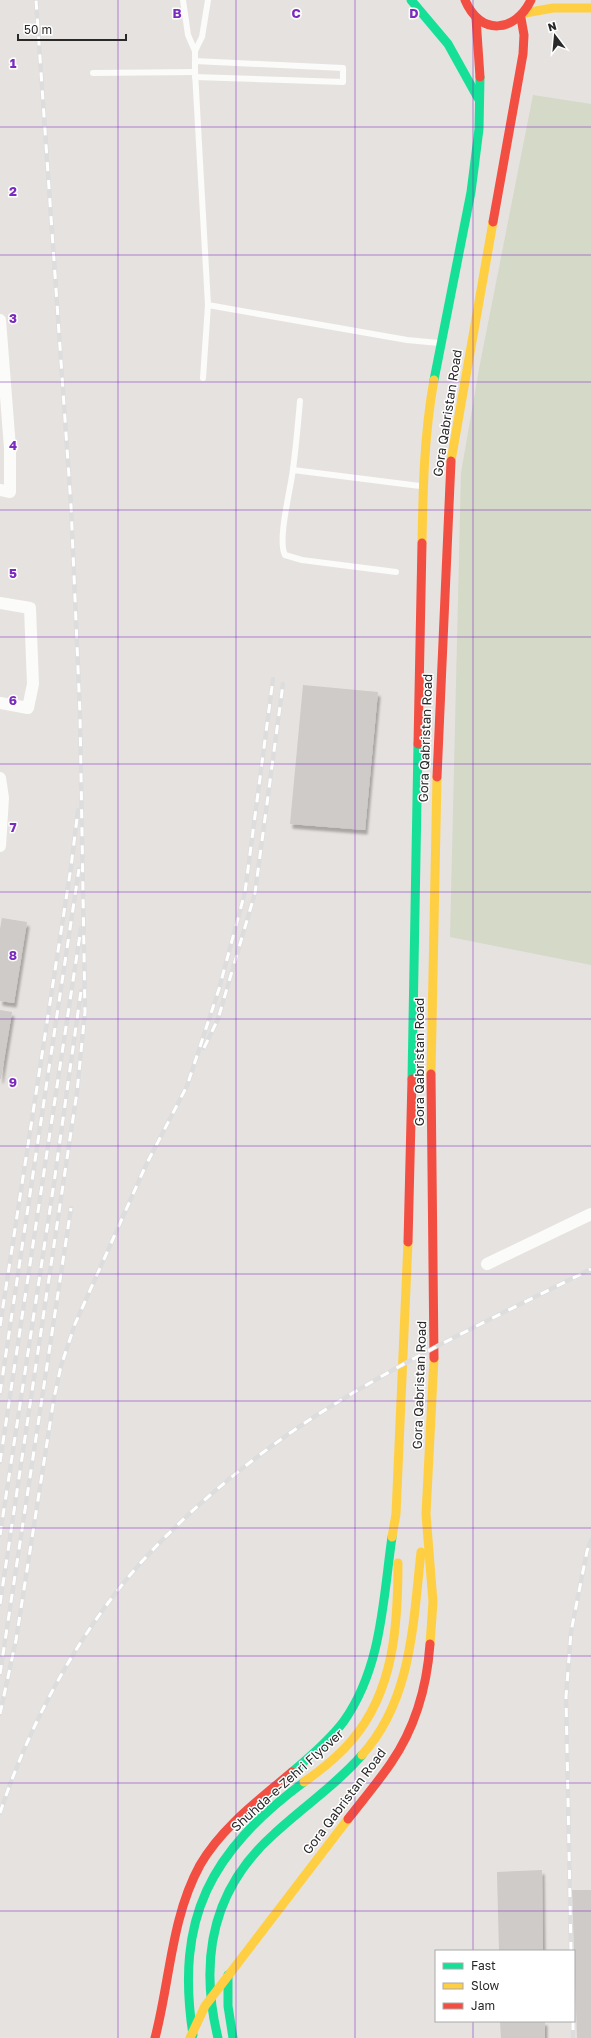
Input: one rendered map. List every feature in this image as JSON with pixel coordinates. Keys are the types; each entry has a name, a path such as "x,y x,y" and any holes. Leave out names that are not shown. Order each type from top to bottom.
{"main road":[{"path":"411,0 435,26 448,44 463,68 479,101"},
{"path":"454,0 466,3 476,18 490,26 501,27 512,24 523,16 553,8 591,8"},
{"path":"523,16 531,0"},
{"name":"Gora Qabristan Road","path":"190,2038 205,2006 392,1762 415,1718 428,1668 433,1602 426,1514 435,1347 431,1037 438,723 449,470 523,54 523,16"},
{"name":"Gora Qabristan Road","path":"155,2038 162,2013 166,1978 174,1943 186,1897 200,1865 220,1839 248,1809 315,1752 344,1721 357,1702 367,1680 383,1612 389,1549 396,1514 408,1266 423,486 430,401 471,192 479,129 479,101 481,86 476,18"},
{"name":"Shuhda-e-Zehri Flyover","path":"194,2038 189,2016 186,1965 190,1939 210,1880 228,1853 246,1831 271,1808 318,1772 346,1746 361,1729 379,1696 387,1673 396,1633 399,1598 396,1514"},
{"path":"218,2038 209,1986 210,1954 215,1926 221,1906 231,1885 255,1853 307,1805 333,1785 358,1760 382,1730 397,1697 406,1672 411,1646 426,1514"},
{"path":"228,1975 228,2006 233,2038"}],"street":[{"path":"0,320 5,449 10,492 0,490"},
{"path":"0,603 30,608 33,684 28,708 0,703"},
{"path":"0,778 3,798 0,846"},
{"path":"487,1264 591,1214"}],"lane":[{"path":"183,0 188,35 195,51 208,305 203,378"},
{"path":"195,51 202,37 208,0"},
{"path":"93,73 195,74 343,82 343,68 195,61"},
{"path":"208,305 407,340 442,344"},
{"path":"300,401 293,470 283,532 283,551 285,555 302,560 396,572"},
{"path":"293,470 423,486"}],"green space":[{"path":"533,95 591,104 591,965 450,937 461,473 479,369"}],"building":[{"path":"303,685 378,692 365,830 290,824"},
{"path":"2,918 27,922 14,1003 0,1001 0,929"},
{"path":"0,1010 12,1012 1,1079 0,1079"},
{"path":"542,1870 543,1950 499,1950 497,1872"},
{"path":"572,1890 591,1890 591,2038 577,2038"},
{"path":"500,2022 545,2022 545,2038 501,2038"}],"railway":[{"path":"0,1604 77,1092 85,1012 80,714 71,506 36,0"},
{"path":"0,1714 16,1640 54,1398 61,1366 75,1324 146,1165 187,1086 219,989 245,892 273,679"},
{"path":"204,1048 218,1019 255,893 283,684"},
{"path":"0,1326 71,867 78,810"},
{"path":"0,1393 79,869"},
{"path":"0,1462 81,928"},
{"path":"0,1535 54,1183 81,991"},
{"path":"0,1674 71,1208"},
{"path":"0,1813 25,1747 56,1683 74,1652 115,1594 137,1567 181,1522 229,1479 281,1439 333,1405 428,1351 591,1269"},
{"path":"571,1950 566,1697 571,1632 587,1551 591,1540"},
{"path":"573,2022 573,2038"}],"traffic: fast":[{"path":"411,0 448,44 478,98"},
{"path":"434,380 471,192 479,129 480,77"},
{"path":"412,1079 418,744"},
{"path":"292,1772 320,1748 332,1735 344,1721 357,1700 374,1655 379,1632 392,1537"},
{"path":"218,2038 212,2009 210,1981 211,1954 216,1927 224,1902 236,1878 253,1855 274,1834 330,1786 362,1755"},
{"path":"193,2035 189,1993 190,1956 195,1922 206,1891 223,1862 244,1835 272,1808 304,1782"},
{"path":"228,1975 228,2006 233,2038"}],"traffic: slow":[{"path":"525,13 553,8 591,8"},
{"path":"451,461 493,222"},
{"path":"422,543 426,441 434,380"},
{"path":"431,1074 437,777"},
{"path":"392,1537 396,1514 408,1242"},
{"path":"430,1644 433,1602 426,1514 434,1358"},
{"path":"362,1755 379,1733 391,1710 401,1685 412,1633 421,1552"},
{"path":"304,1782 329,1763 347,1746 366,1721 377,1700 385,1679 395,1633 398,1563"},
{"path":"190,2038 205,2006 348,1819"}],"traffic: jam":[{"path":"465,0 471,12 479,20 488,25 498,26 507,24 516,19 524,11 531,0"},
{"path":"476,18 480,77"},
{"path":"493,222 523,54 524,35 521,18"},
{"path":"437,777 451,461"},
{"path":"418,744 422,543"},
{"path":"431,1074 434,1358"},
{"path":"408,1242 412,1079"},
{"path":"348,1819 386,1770 407,1736 423,1691 430,1644"},
{"path":"155,2038 177,1928 190,1885 200,1865 209,1851 230,1826 292,1772"}]}
